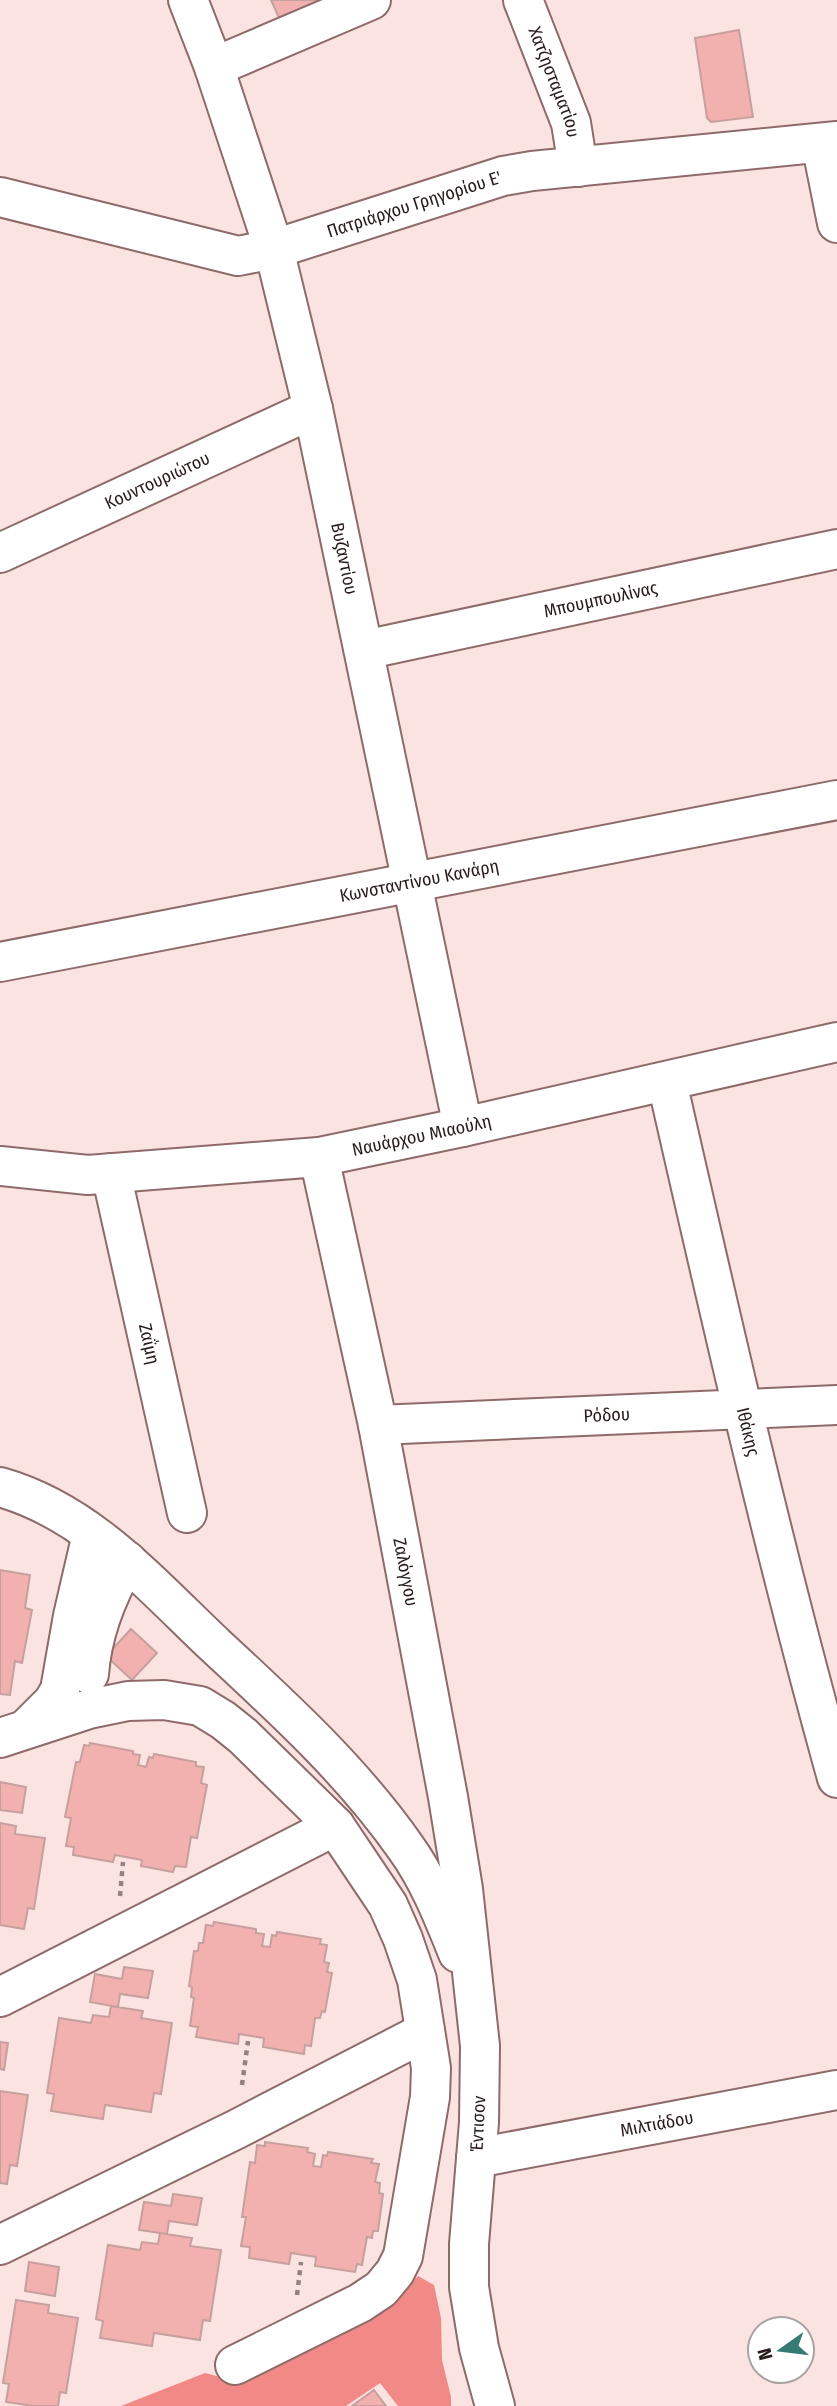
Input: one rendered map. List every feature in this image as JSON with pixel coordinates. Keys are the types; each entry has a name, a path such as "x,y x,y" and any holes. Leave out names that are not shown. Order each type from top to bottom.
{"street":[{"name":"Βυζαντίου","path":"188,0 214,67 274,249 313,409 463,1127"},
{"path":"214,67 372,0"},
{"name":"Χατζησταματίου","path":"523,0 571,123 578,167"},
{"path":"829,142 837,223"},
{"name":"Πατριάρχου Γρηγορίου Ε'","path":"0,197 238,256 274,249 472,184 532,171 829,142"},
{"name":"Κουντουριώτου","path":"0,552 313,409"},
{"name":"Μπουμπουλίνας","path":"364,650 837,549"},
{"name":"Κωνσταντίνου Κανάρη","path":"0,961 837,800"},
{"name":"Ναυάρχου Μιαούλη","path":"0,1166 88,1175 319,1157 667,1082 837,1042"},
{"name":"Ιθάκης","path":"667,1082 742,1409 837,1778"},
{"name":"Ζαλόγγου","path":"319,1157 378,1425 448,1797 463,1889 475,1991"},
{"name":"Ζαΐμη","path":"111,1173 187,1513"},
{"name":"Ρόδου","path":"378,1425 837,1405"},
{"path":"0,1487 47,1505 127,1561 319,1745 387,1822 428,1883 475,1991"},
{"path":"13,1733 53,1702 60,1690 73,1616 92,1534"},
{"path":"89,1709 88,1687 93,1644 110,1593 127,1561"},
{"path":"13,1733 89,1709 128,1701 164,1700 200,1706 243,1736 335,1826 388,1905 404,1939 417,1980 431,2068 430,2097 403,2256 395,2272 381,2289 360,2303 236,2365"},
{"path":"0,1997 335,1826"},
{"name":"Έντισον","path":"475,1991 480,2046 479,2122 469,2272 479,2348 495,2406"},
{"path":"0,2245 237,2129 425,2032"},
{"name":"Μιλτιάδου","path":"476,2158 837,2090"},
{"name":"Έντισον","path":"469,2272 504,2371 524,2406"}],"shaded area":[{"path":"418,2276 434,2285 441,2318 442,2360 451,2406 398,2406 380,2383 346,2406 121,2406 205,2373 239,2382 378,2311"}],"building":[{"path":"271,0 347,0 283,27"},
{"path":"739,30 753,117 711,122 707,118 695,38"},
{"path":"0,1570 30,1575 25,1608 32,1610 22,1663 15,1661 10,1695 0,1694"},
{"path":"131,1629 157,1653 132,1680 106,1656"},
{"path":"90,1743 133,1751 133,1754 140,1755 138,1765 146,1767 149,1757 153,1758 154,1754 196,1762 196,1766 204,1767 201,1783 207,1785 197,1838 191,1837 186,1867 175,1866 173,1872 141,1866 142,1860 115,1855 113,1862 73,1855 74,1847 66,1846 71,1818 65,1817 76,1762 80,1762 84,1745 89,1746"},
{"path":"0,1782 26,1787 22,1813 0,1810"},
{"path":"0,1823 16,1826 15,1834 45,1838 34,1909 28,1908 24,1929 0,1925"},
{"path":"214,1922 256,1929 256,1933 264,1934 262,1946 270,1947 272,1935 276,1936 277,1932 321,1939 320,1944 327,1945 324,1962 329,1963 327,1972 332,1973 325,2012 322,2011 320,2018 315,2018 311,2046 305,2045 304,2054 263,2047 264,2038 239,2034 238,2044 196,2037 198,2027 190,2026 194,1998 191,1997 192,1987 189,1986 194,1951 198,1951 199,1943 203,1943 206,1925 213,1926"},
{"path":"124,1967 153,1971 148,1998 120,1994 118,2007 90,2002 95,1974 122,1979"},
{"path":"111,2006 143,2011 141,2018 172,2023 161,2094 154,2093 151,2112 105,2105 103,2119 51,2111 54,2094 47,2093 59,2018 91,2023 93,2015 109,2017"},
{"path":"0,2042 8,2043 4,2070 0,2069"},
{"path":"0,2091 28,2095 17,2166 10,2165 7,2184 0,2183"},
{"path":"265,2142 308,2148 307,2152 315,2154 313,2166 321,2167 323,2155 327,2156 328,2152 373,2159 371,2163 379,2164 375,2182 380,2183 379,2193 383,2194 378,2231 373,2231 372,2238 367,2237 362,2265 357,2264 355,2272 315,2266 316,2257 291,2253 289,2264 249,2258 250,2247 241,2246 246,2217 242,2217 250,2162 255,2163 257,2145 265,2146"},
{"path":"173,2194 202,2198 197,2225 169,2221 167,2234 139,2230 144,2202 171,2206"},
{"path":"160,2233 192,2238 190,2246 221,2250 210,2321 203,2320 200,2340 154,2333 152,2346 100,2338 103,2321 96,2319 108,2245 140,2250 142,2242 158,2244"},
{"path":"29,2262 59,2267 55,2296 25,2291"},
{"path":"16,2300 49,2305 48,2313 78,2318 66,2393 60,2392 58,2406 6,2402 9,2384 3,2383"},
{"path":"374,2390 386,2406 352,2406"}]}
